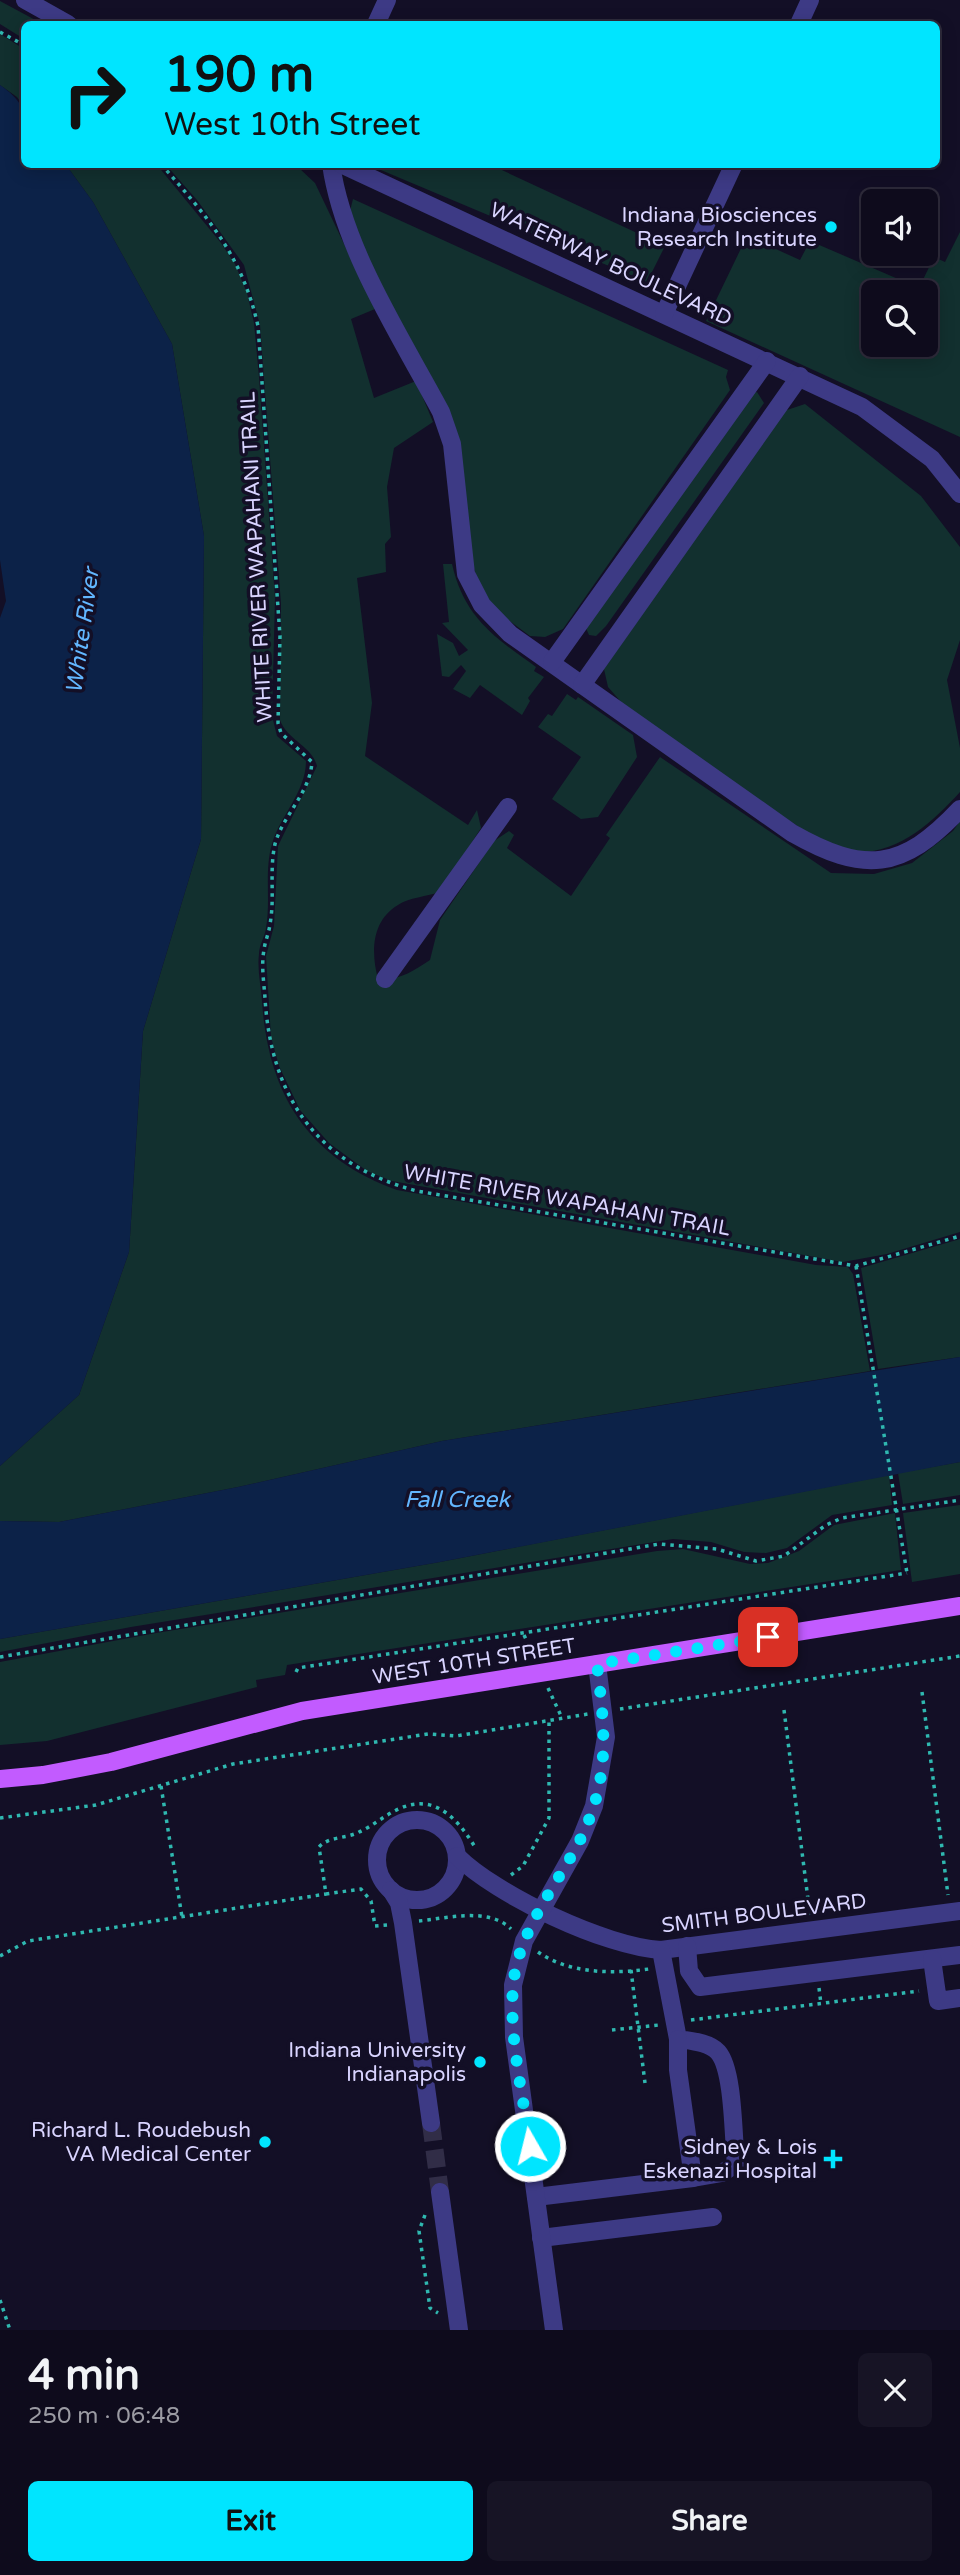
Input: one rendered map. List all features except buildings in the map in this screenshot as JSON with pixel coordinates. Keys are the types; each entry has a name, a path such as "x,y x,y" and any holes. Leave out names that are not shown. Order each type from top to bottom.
{"main road":[{"name":"WEST 10TH STREET","path":"0,1779 43,1775 111,1762 302,1711 960,1606"}],"street":[{"path":"25,0 63,21"},
{"path":"377,21 387,0"},
{"path":"800,21 810,0"},
{"path":"332,168 338,207 354,246 441,412 452,444 466,574 482,605 510,634 792,833 837,856 876,861 913,851 943,828 960,809"},
{"name":"WATERWAY BOULEVARD","path":"350,168 862,407 932,458 960,494"},
{"path":"664,314 732,168"},
{"path":"552,662 767,361"},
{"path":"582,685 800,376"},
{"path":"385,979 508,807"},
{"path":"554,2330 514,2037 513,1986 524,1941 580,1840 601,1780 606,1737 597,1664"},
{"path":"391,1890 414,1899 448,1892 457,1856 445,1831 434,1823 407,1821 394,1826 378,1849 377,1862 379,1873 399,1903 430,2123"},
{"name":"SMITH BOULEVARD","path":"457,1856 472,1871 540,1910 623,1945 661,1950 955,1911"},
{"path":"687,1946 689,1971 700,1987 818,1975 960,1955"},
{"path":"661,1950 676,2031 678,2070 693,2178"},
{"path":"932,1959 937,2001 960,1998"},
{"path":"536,2197 693,2178 722,2173 736,2164 726,2066 717,2051 676,2031"},
{"path":"440,2192 459,2330"},
{"path":"541,2238 713,2217"}],"path":[{"path":"0,32 21,43"},
{"name":"WHITE RIVER WAPAHANI TRAIL","path":"165,168 194,201 236,259 250,290 258,326 280,636 278,723 281,733 312,762 306,785 276,841 271,923 263,951 270,1048 285,1089 298,1113 338,1156 363,1173 405,1188 856,1266 960,1236"},
{"path":"296,1672 298,1668 524,1635 907,1573 856,1266"},
{"path":"0,1657 659,1544 717,1549 756,1561 784,1556 826,1525 842,1518 960,1500"},
{"path":"641,1706 960,1656"},
{"path":"922,1692 955,1911"},
{"path":"783,1710 812,1929"},
{"path":"0,1818 71,1810 233,1765 428,1734 456,1736 562,1718"},
{"path":"161,1786 182,1917"},
{"path":"0,1956 28,1941 326,1894"},
{"path":"631,1970 645,2083"},
{"path":"818,1975 821,2004"},
{"path":"612,2030 638,2027 676,2031 821,2004 936,1989"},
{"path":"425,2214 419,2231 430,2308 442,2315"},
{"path":"0,2300 10,2330"}],"green space":[{"path":"0,1 37,21 21,21 21,37 0,24"},
{"path":"0,34 21,47 21,103 0,85"},
{"path":"68,168 159,168 235,264 247,293 254,323 275,598 272,716 277,736 306,761 302,783 272,844 267,918 259,951 259,972 266,1035 273,1065 298,1118 317,1141 339,1160 366,1177 397,1190 816,1265 848,1267 853,1274 870,1371 442,1441 238,1487 59,1522 0,1521 0,1466 79,1395 129,1252 143,1031 201,839 204,536 172,344 93,202"},
{"path":"169,168 298,168 315,183 375,309 351,319 374,398 416,381 433,422 394,448 387,487 391,537 385,544 386,572 357,578 372,703 365,756 468,825 477,810 481,828 440,892 402,903 382,920 374,948 378,979 399,977 430,960 440,920 494,841 509,831 514,835 507,848 571,896 610,838 606,835 660,757 831,873 874,874 912,863 953,831 960,821 960,1232 887,1254 843,1262 392,1181 367,1171 329,1143 300,1110 279,1066 271,1037 266,956 274,926 278,846 317,766 310,753 288,733 280,720 281,604 260,325 244,265 197,200"},
{"path":"376,168 497,168 665,246 647,282"},
{"path":"353,199 728,370 726,377 730,390 563,629 545,637 530,636 499,613 480,588 469,552 458,460 349,215"},
{"path":"960,232 960,437 706,321 747,236 800,260 810,241 861,263 861,266 868,266 900,280 861,280 861,357 938,357 938,280 923,280 930,266 938,266 938,259 945,262"},
{"path":"757,392 764,403 606,626 596,636 589,635 585,626 753,393"},
{"path":"805,404 921,496 960,547 960,640 947,680 960,748 960,792 924,827 880,850 846,851 831,847 810,835 622,703 608,687 604,669 784,411"},
{"path":"443,564 452,564 464,598 483,624 536,667 534,671 544,677 528,698 530,701 522,715 480,685 470,698 453,689 466,671 461,665 449,677 442,676 437,634 453,643 459,656 468,650 442,623 449,622"},
{"path":"567,694 576,700 578,697 633,735 637,757 598,817 581,819 552,799 581,757 538,727 548,714 552,716"},
{"path":"960,1239 960,1357 878,1369 861,1268"},
{"path":"960,1462 960,1495 903,1504 898,1473"},
{"path":"889,1475 892,1505 832,1515 787,1548 766,1553 744,1552 711,1542 673,1539 131,1627 0,1652 0,1639 440,1562"},
{"path":"960,1505 960,1574 912,1582 903,1513"},
{"path":"895,1513 901,1570 287,1665 285,1675 256,1680 257,1687 47,1741 0,1745 0,1662 156,1633 657,1551 683,1549 750,1564 768,1563 799,1551 834,1525"}],"water":[{"name":"White River","path":"0,85 21,106 21,168 68,168 93,202 172,344 204,536 201,839 143,1031 129,1252 79,1395 0,1466 0,618 6,601 0,560"},
{"name":"Fall Creek","path":"960,1357 960,1462 440,1562 0,1639 0,1521 59,1522 238,1487 442,1441"}],"tunnel":[{"path":"431,2123 440,2192"}],"place":[{"name":"Indiana Biosciences Research Institute","path":"831,227"},
{"name":"Indiana University Indianapolis","path":"480,2062"},
{"name":"Richard L. Roudebush VA Medical Center","path":"265,2142"},
{"name":"Sidney & Lois Eskenazi Hospital","path":"833,2159"}],"route":[{"path":"530,2146 514,2037 513,1986 524,1941 580,1840 601,1780 606,1737 597,1664 768,1637"}]}
